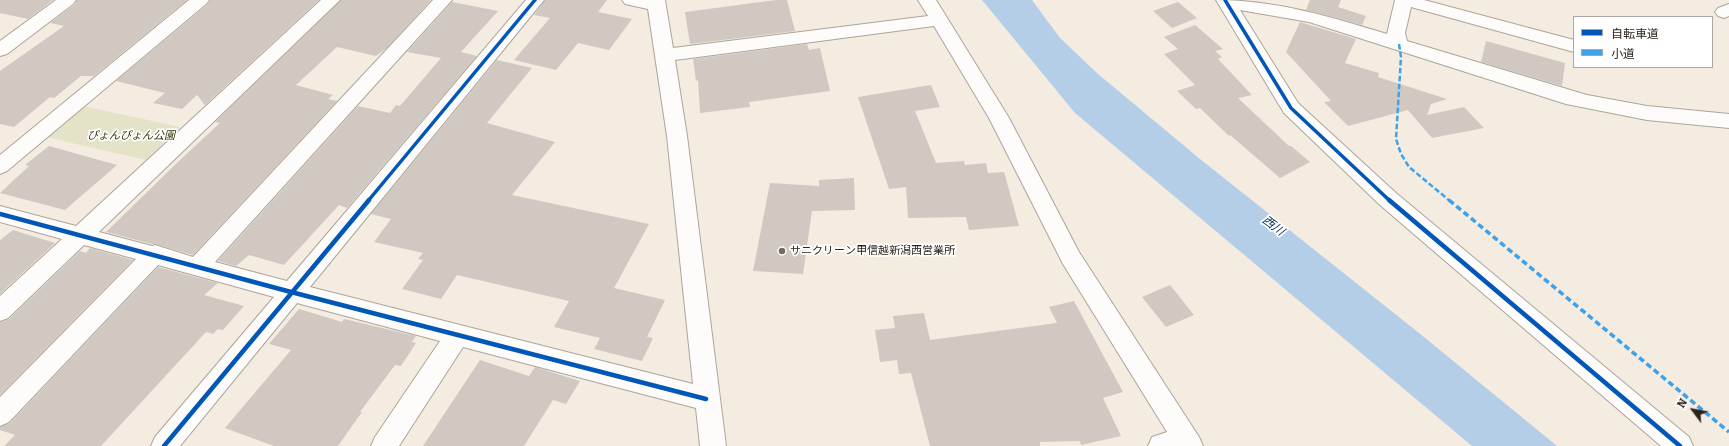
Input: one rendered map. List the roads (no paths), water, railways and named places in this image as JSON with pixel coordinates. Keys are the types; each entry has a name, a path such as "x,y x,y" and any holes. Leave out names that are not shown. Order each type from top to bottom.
{"street":[{"path":"0,50 68,0"},
{"path":"0,166 200,0"},
{"path":"0,311 331,0"},
{"path":"198,266 443,0"},
{"path":"164,446 535,0"},
{"path":"631,0 657,3 677,136 706,399 713,446"},
{"path":"927,0 998,118 1071,258 1188,443 1161,446"},
{"path":"1399,44 1396,33 1404,0 1573,46"},
{"path":"1227,2 1312,17 1566,97 1607,107 1646,114 1729,121"},
{"path":"1227,2 1291,108 1388,199 1680,446"},
{"path":"664,55 939,20"},
{"path":"0,214 155,254 291,292 706,399"},
{"path":"0,414 155,254"},
{"path":"384,446 458,334"}],"water":[{"name":"西川","path":"982,0 1032,0 1060,38 1098,74 1200,159 1419,333 1557,446 1472,446 1075,113"}],"place":[{"name":"サニクリーン甲信越新潟西営業所","path":"782,251"}],"park label":[{"name":"ぴょんぴょん公園","path":"131,136"}]}
